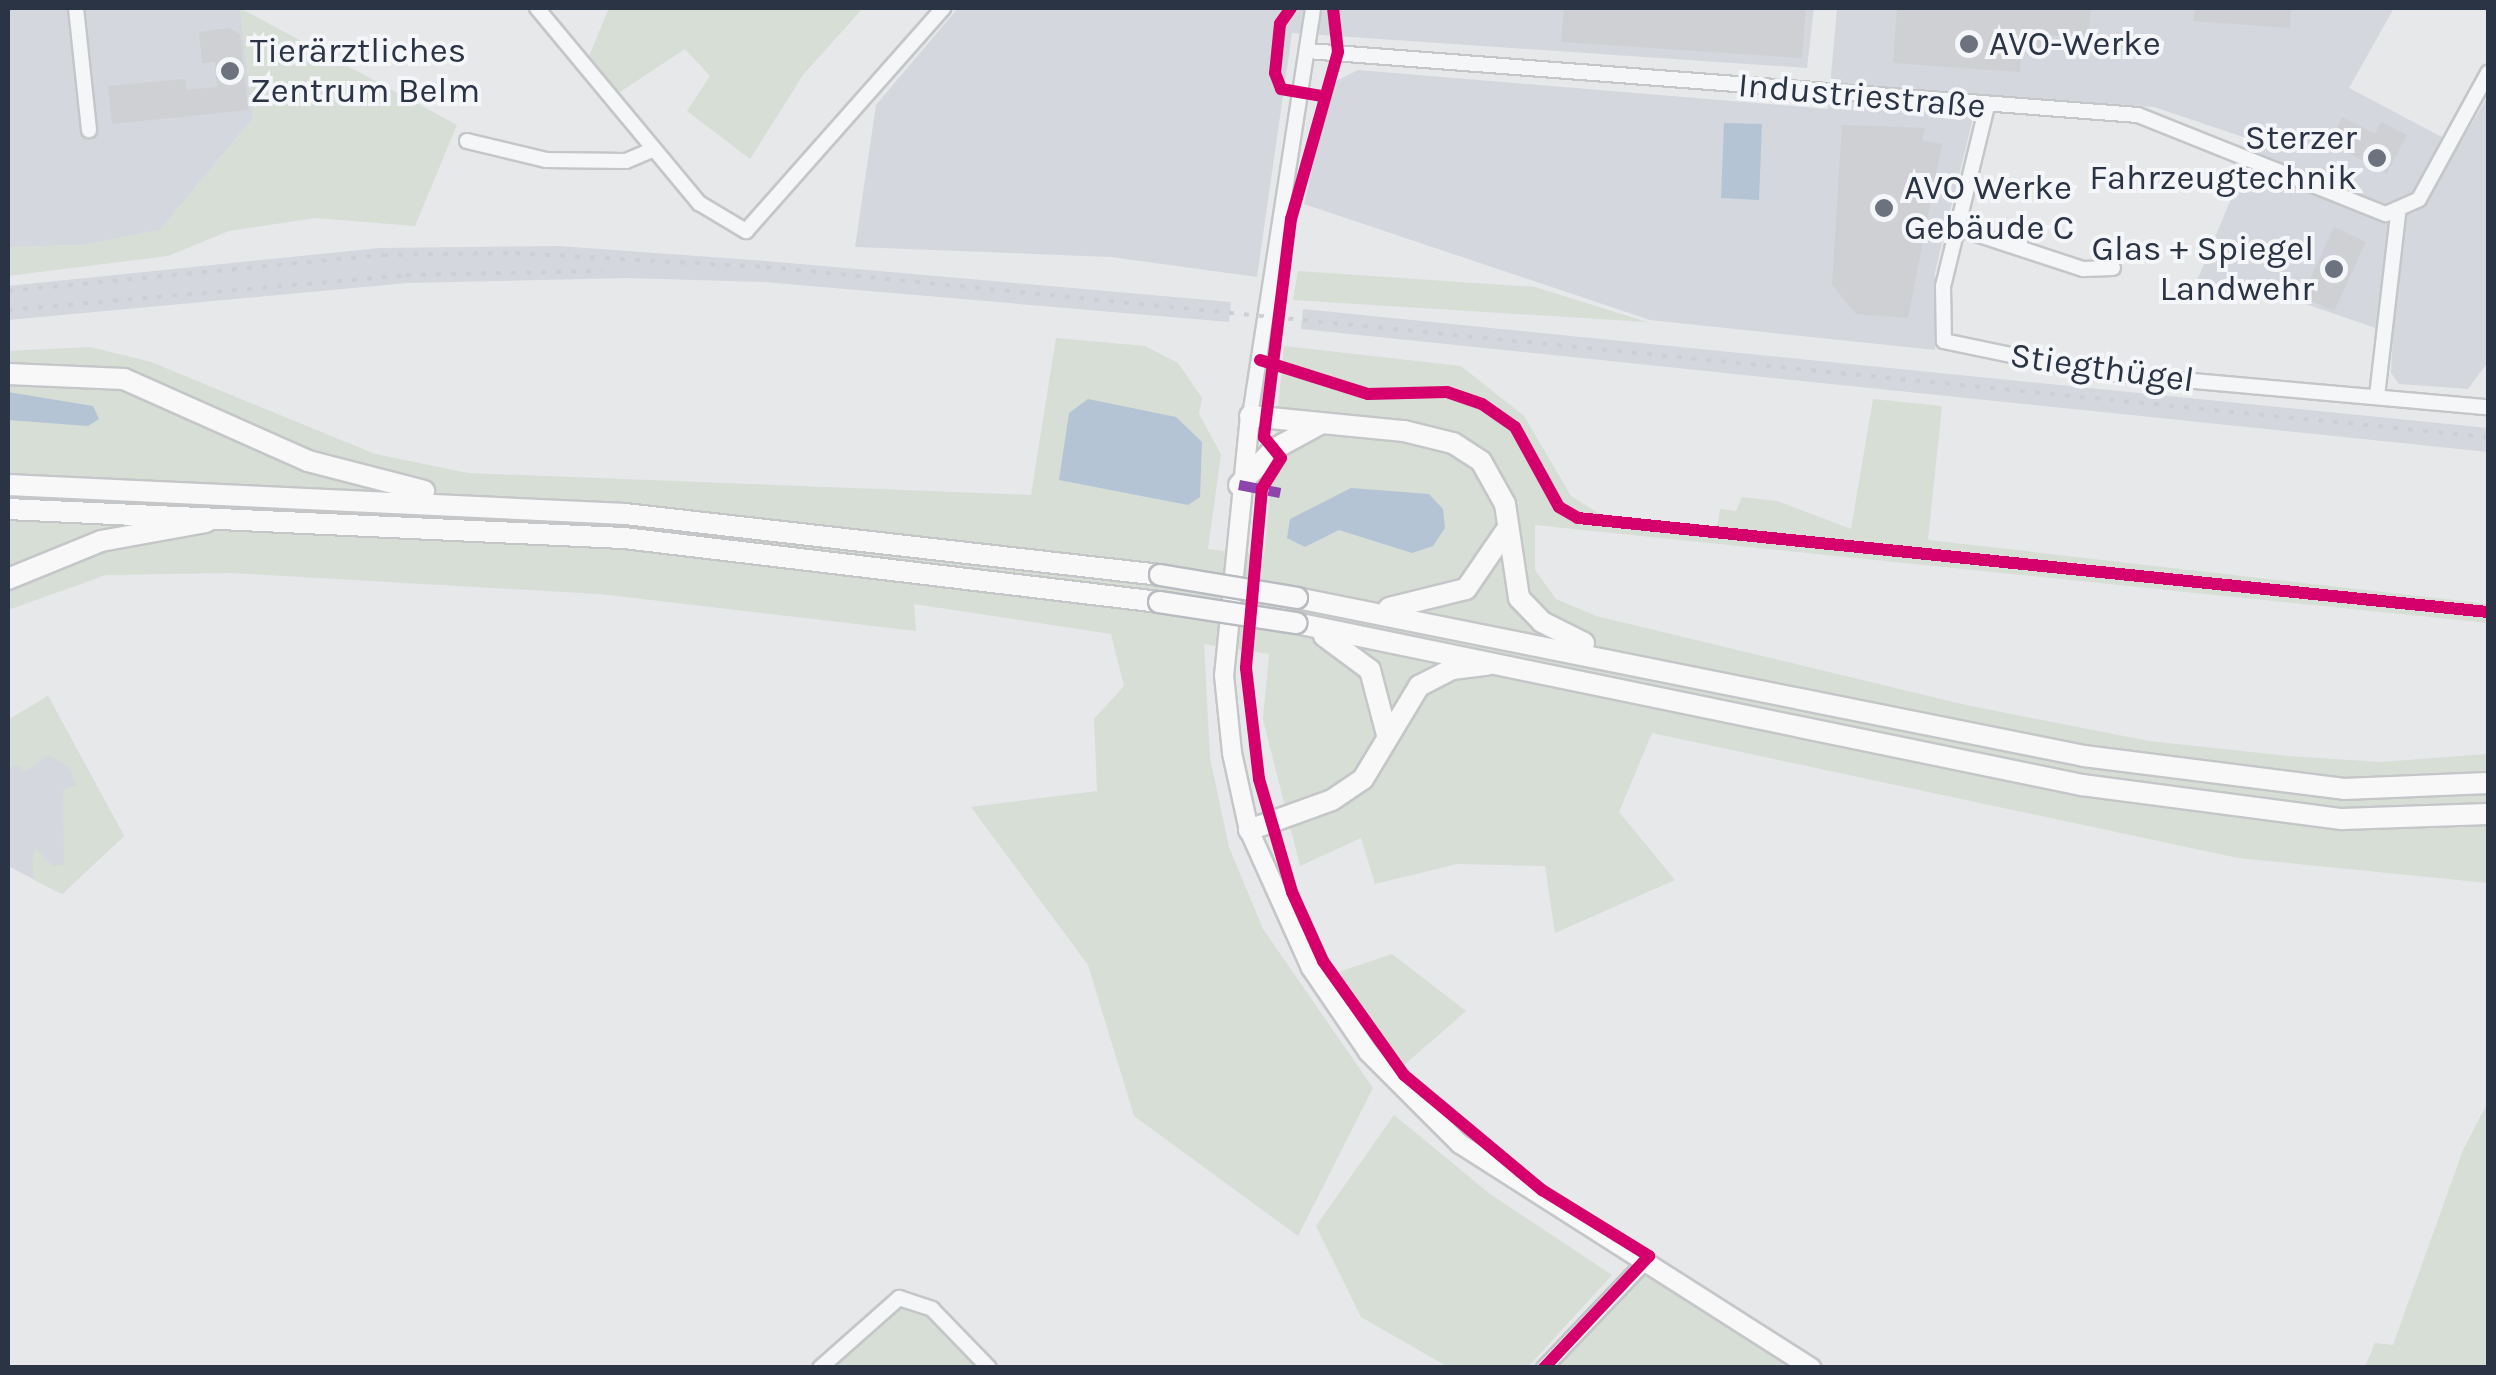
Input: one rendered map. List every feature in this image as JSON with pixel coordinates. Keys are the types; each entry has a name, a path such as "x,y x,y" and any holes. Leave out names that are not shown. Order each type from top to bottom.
{"highway":[{"path":"8,374 124,379 308,461 490,504"},
{"path":"1250,416 1453,444 1497,480 1518,598 1542,622 1618,658"},
{"path":"1240,485 1274,450 1322,423"},
{"path":"8,485 490,504 782,528 1160,575 1373,611 2084,756 2344,789 2488,783"},
{"path":"8,509 230,517 778,552 1296,623 1514,663 2082,785 2342,819 2488,814"},
{"path":"8,579 101,541 230,517"},
{"path":"1373,611 1466,590 1498,552 1507,525"},
{"path":"1296,623 1347,648 1370,670 1388,718 1387,742"},
{"path":"1249,830 1332,800 1363,778 1387,742 1400,712 1436,674 1514,663"}],"main road":[{"path":"1250,416 1240,485 1224,676 1249,830 1311,968 1387,1073 1460,1144 1641,1266 1812,1368"}],"street":[{"path":"76,8 89,130"},
{"path":"537,8 699,203 746,231 943,8"},
{"path":"1250,416 1313,8"},
{"name":"Industriestraße","path":"1308,52 2138,115 2398,214"},
{"path":"2376,396 2398,214 2419,199 2488,74"},
{"name":"Stiegthügel","path":"1987,106 1942,286 1944,342 2093,372 2488,407"},
{"path":"467,140 546,160 626,161 654,149"},
{"path":"1954,227 2082,269 2113,268"},
{"path":"1544,1368 1641,1266"},
{"path":"820,1368 899,1298 932,1309 989,1368"}],"shaded area":[{"path":"8,8 240,8 253,118 160,230 84,245 8,247"},
{"path":"240,8 457,125 415,226 315,218 229,231 168,256 8,276 8,247 84,245 160,230 253,118"},
{"path":"609,8 863,8 803,75 750,159 687,111 710,76 685,49 617,94 589,56"},
{"path":"958,8 1814,8 1807,68 1292,33 1257,277 1111,257 855,247 876,105"},
{"path":"1837,8 2394,8 2349,88 2459,146 2488,96 2488,362 2468,389 2399,384 2391,373 2393,334 2294,300 2194,288 2255,141 2154,107 1979,94 1935,272 1935,350 1650,320 1304,204 1332,83 1358,70 1828,109"},
{"path":"559,246 1231,302 1229,322 764,282 626,278 407,283 8,320 8,286 379,248"},
{"path":"1298,271 1535,287 1647,322 1293,300"},
{"path":"1303,309 2488,428 2488,452 1301,329"},
{"path":"1056,338 1145,346 1178,363 1202,398 1199,414 1221,454 1208,549 1264,556 1284,346 1461,366 1524,416 1571,496 1600,514 1717,527 1720,509 1736,511 1742,497 1777,501 1851,529 1873,399 1942,406 1928,540 2488,604 2488,623 1535,525 1535,570 1556,599 1596,616 1966,705 2149,741 2288,756 2381,762 2488,754 2488,883 2238,858 1652,733 1619,812 1675,880 1555,933 1545,866 1457,864 1375,884 1361,838 1300,866 1263,719 1269,654 1204,644 1210,758 1229,847 1263,929 1373,1088 1298,1236 1134,1116 1088,965 971,807 1097,791 1094,719 1124,686 1111,634 914,604 916,631 600,594 231,573 106,575 8,610 8,351 90,347 151,362 375,454 468,473 1031,495"},
{"path":"48,696 124,836 62,894 8,866 8,720"},
{"path":"48,696 124,836 62,894 34,880 32,861 35,848 53,866 64,864 63,790 76,785 69,767 48,755 25,772 17,765 8,770 8,720"},
{"path":"1392,954 1466,1011 1403,1066 1339,972"},
{"path":"2488,1102 2488,1367 2365,1367 2375,1343 2393,1345 2463,1150"},
{"path":"1394,1115 1490,1194 1612,1275 1528,1367 1448,1367 1361,1317 1316,1226"},
{"path":"1641,1266 1793,1344 1781,1367 1544,1368"},
{"path":"899,1298 932,1309 989,1368 820,1368"}],"water":[{"path":"1724,123 1762,124 1759,200 1721,198"},
{"path":"8,392 93,406 99,419 88,426 8,420"},
{"path":"1088,399 1176,417 1202,442 1200,497 1188,505 1059,480 1069,413"},
{"path":"1351,488 1429,494 1443,509 1445,528 1433,546 1412,553 1339,530 1305,547 1287,538 1290,519"}],"building":[{"path":"1564,8 1806,8 1802,58 1561,42"},
{"name":"AVO-Werke","path":"1897,8 2091,8 2088,38 2044,35 2042,51 2021,50 2020,72 1893,63"},
{"path":"2195,8 2291,8 2290,28 2193,21"},
{"name":"Tierärztliches Zentrum Belm","path":"229,28 240,34 248,110 112,124 108,86 185,79 186,90 217,87 215,62 202,63 199,32"},
{"name":"Sterzer Fahrzeugtechnik","path":"2342,117 2375,134 2381,122 2407,135 2387,173 2329,143"},
{"name":"AVO Werke Gebäude C","path":"1842,125 1925,128 1922,141 1942,144 1908,318 1856,314 1832,285"},
{"name":"Glas + Spiegel Landwehr","path":"2334,227 2366,242 2334,311 2302,296"}],"railway":[{"path":"8,291 383,255 515,253 766,267 2488,437"},
{"path":"8,310 406,275 602,271"}],"marked path":[{"path":"1239,485 1280,493"}],"cycle path":[{"path":"1291,8 1280,24 1275,73 1281,89 1322,96"},
{"path":"1333,8 1338,52 1291,219 1264,437 1281,458 1262,488 1246,668 1259,779 1292,892 1323,961 1404,1075 1542,1190 1649,1256 1544,1368"},
{"path":"1260,360 1368,394 1447,392 1482,404 1515,427 1559,507 1578,518 2488,612"}],"place":[{"name":"AVO-Werke","path":"1969,44"},
{"name":"Tierärztliches Zentrum Belm","path":"230,71"},
{"name":"Sterzer Fahrzeugtechnik","path":"2377,158"},
{"name":"AVO Werke Gebäude C","path":"1884,208"},
{"name":"Glas + Spiegel Landwehr","path":"2334,269"}]}
